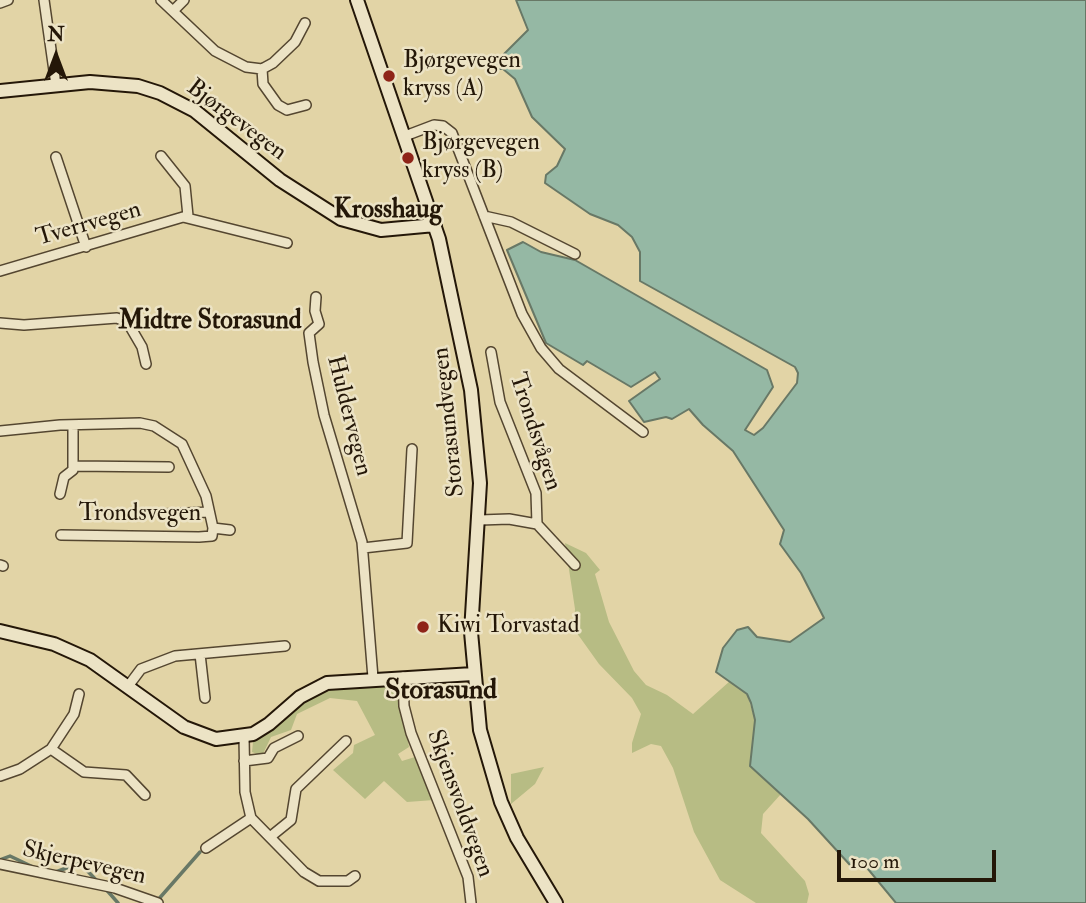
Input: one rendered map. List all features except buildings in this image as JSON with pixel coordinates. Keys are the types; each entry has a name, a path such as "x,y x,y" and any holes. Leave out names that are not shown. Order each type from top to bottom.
{"street":[{"path":"0,3 8,0"},
{"path":"44,0 56,85"},
{"path":"161,0 215,51 246,67 262,69 285,54 305,23"},
{"path":"173,11 184,0"},
{"name":"Storasundvegen","path":"357,0 435,225 453,295 471,390 479,452 480,520 472,609 473,674 480,730 501,802 524,850 556,903"},
{"path":"262,69 263,83 278,106 287,110 306,105"},
{"name":"Bjørgevegen","path":"0,91 112,83 160,93 195,111 288,186 341,219 381,230 435,225"},
{"path":"405,136 434,125 443,126 452,133 522,314 547,357 643,432"},
{"path":"161,156 185,187 188,216 287,243"},
{"path":"56,157 86,247"},
{"path":"484,215 511,222 575,254"},
{"name":"Tverrvegen","path":"0,271 188,216"},
{"name":"Huldervegen","path":"316,297 315,311 319,324 309,333 318,389 363,548 373,678"},
{"path":"0,323 24,325 117,318 128,323 133,331 142,348 146,365"},
{"name":"Trondsvågen","path":"491,352 500,402 536,494 537,524"},
{"name":"Trondsvegen","path":"0,432 140,423 173,436 182,444 194,466 213,528 212,536 199,537 61,535"},
{"name":"Trondsvegen","path":"60,494 64,477 73,466 73,426"},
{"name":"Huldervegen","path":"363,548 407,543 412,449"},
{"name":"Trondsvegen","path":"73,466 169,467"},
{"name":"Trondsvegen","path":"164,514 209,512"},
{"name":"Trondsvågen","path":"480,520 509,519 537,524 575,565"},
{"name":"Trondsvegen","path":"213,528 230,530"},
{"path":"0,631 75,653 129,685 197,734 216,739 244,737 269,724 313,688 342,679 473,674"},
{"path":"129,685 141,669 156,662 201,654 285,646"},
{"path":"201,654 205,698"},
{"name":"Skjensvoldvegen","path":"403,677 404,706 411,733 468,877 471,903"},
{"path":"0,776 20,769 51,749 74,714 79,694"},
{"path":"244,761 268,758 274,748 298,736"},
{"path":"244,737 245,792 251,818 304,872 319,881 348,881 355,877"},
{"path":"270,837 291,820 296,789 346,741"},
{"path":"51,749 84,772 126,775 145,795"},
{"path":"206,848 251,818"},
{"name":"Skjerpevegen","path":"0,864 115,888 158,903"}],"green space":[{"path":"565,543 586,553 600,570 595,574 609,622 634,671 646,685 667,695 693,714 730,681 747,694 755,720 750,766 781,794 763,814 761,833 805,881 809,894 807,903 756,903 720,880 694,832 673,768 661,746 651,744 632,753 632,743 641,714 632,698 599,664 574,629 575,609"},
{"path":"387,684 399,687 409,747 398,754 402,761 415,757 434,800 407,802 384,781 365,799 333,770 353,753 354,745 375,735 357,701 330,698 297,714 291,730 271,737 262,756 252,752 253,742 324,688"},
{"path":"544,767 535,784 511,804 511,774"}],"shaded area":[{"path":"516,0 1086,0 1086,903 896,903 863,863 850,865 808,819 750,766 755,720 747,694 716,672 723,648 737,630 748,627 757,637 790,642 824,618 801,573 780,544 784,530 733,451 689,409 672,419 666,417 644,422 629,401 660,379 655,372 631,387 587,361 583,365 546,343 507,250 523,242 541,252 575,260 767,370 773,387 745,430 754,435 763,428 797,383 798,373 795,367 640,281 640,252 632,237 618,225 590,214 545,183 546,175 557,166 565,149 532,117 515,79 503,69 489,69 528,30"}],"waterway":[{"path":"157,901 200,852"},
{"path":"0,860 10,856 33,867"},
{"path":"53,873 80,863 98,882"},
{"path":"104,887 118,903"}],"place":[{"name":"Bjørgevegen kryss (A)","path":"389,76"},
{"name":"Bjørgevegen kryss (B)","path":"408,158"},
{"name":"Kiwi Torvastad","path":"423,627"}],"district":[{"name":"Krosshaug","path":"388,211"},
{"name":"Midtre Storasund","path":"210,322"},
{"name":"Storasund","path":"441,692"}]}
